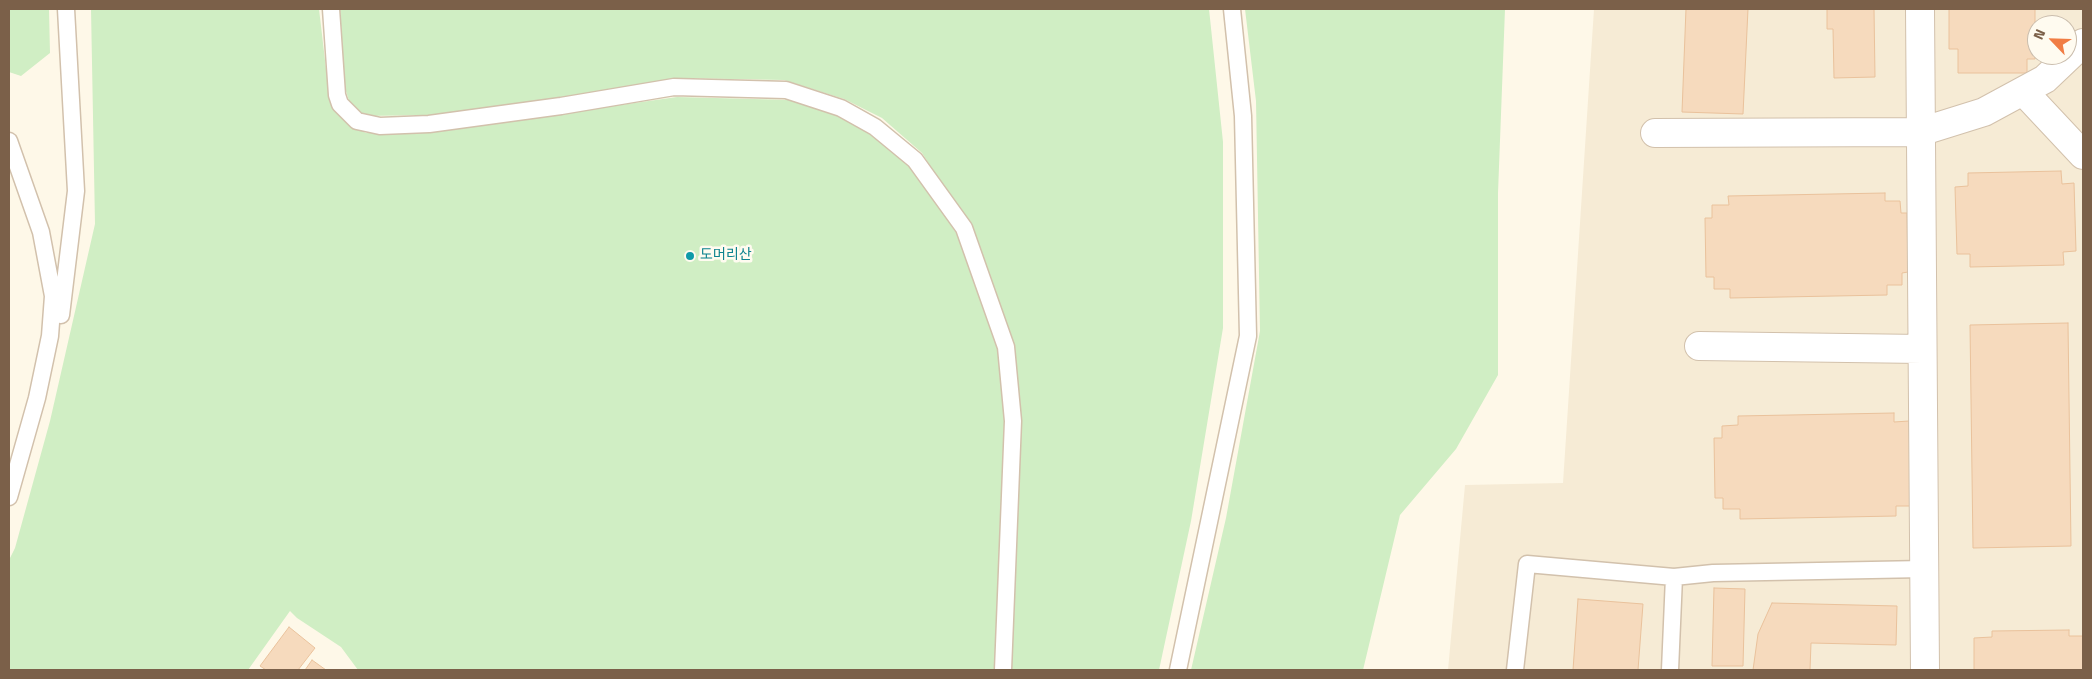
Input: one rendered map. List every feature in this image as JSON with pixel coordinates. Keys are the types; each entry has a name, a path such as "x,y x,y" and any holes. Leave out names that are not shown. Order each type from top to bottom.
{"street":[{"path":"1920,9 1925,670"},
{"path":"1655,133 1920,132 1984,112 2024,91 2045,79 2083,42"},
{"path":"2024,91 2083,156"},
{"path":"1699,346 1922,349"}],"lane":[{"path":"50,336 61,320 76,191 66,9"},
{"path":"331,9 336,95 340,104 357,121 380,126 429,124 561,106 674,87 786,90 841,108 875,127 915,160 964,228 1006,347 1013,421 1003,670"},
{"path":"1178,670 1248,336 1242,116 1232,9"},
{"path":"9,141 41,232 53,296 50,336 37,398 9,498"},
{"path":"1515,670 1527,564 1674,577 1713,573 1924,569"},
{"path":"1670,670 1674,577"}],"shaded area":[{"path":"1594,9 2083,9 2083,670 1448,670 1465,485 1563,483"}],"green space":[{"path":"9,9 49,9 50,53 21,76 9,72"},
{"path":"91,9 319,9 330,103 351,125 366,133 436,131 677,97 792,100 839,114 876,137 915,172 961,240 999,351 1007,433 995,670 358,670 341,647 297,618 290,611 248,670 9,670 9,560 15,548 50,421 95,224"},
{"path":"340,9 1209,9 1223,142 1223,328 1191,521 1159,670 1010,670 1018,422 968,226 922,153 882,118 844,99 784,80 678,78 556,99 434,115 365,116 350,104 345,88"},
{"path":"1245,9 1505,9 1498,193 1498,375 1456,449 1400,515 1363,670 1191,670 1226,518 1260,331 1256,101"}],"building":[{"path":"1686,9 1748,9 1743,114 1682,112"},
{"path":"1827,9 1874,9 1875,77 1834,78 1833,29 1827,29"},
{"path":"1949,9 2035,9 2035,15 2027,15 2027,73 1958,73 1958,49 1949,49"},
{"path":"2061,171 2062,184 2074,183 2076,251 2063,252 2064,265 1970,267 1970,254 1957,254 1955,187 1968,186 1968,173"},
{"path":"1885,193 1885,201 1900,201 1901,213 1907,213 1908,272 1902,273 1902,285 1887,285 1887,295 1730,298 1730,289 1714,289 1714,277 1706,277 1705,218 1712,218 1712,205 1729,205 1728,196"},
{"path":"2068,323 2071,546 1973,548 1970,325"},
{"path":"1894,413 1894,422 1909,421 1911,506 1896,506 1896,516 1740,519 1740,509 1723,509 1723,498 1715,498 1714,438 1722,438 1722,426 1738,425 1738,416"},
{"path":"1714,588 1745,589 1743,666 1712,666"},
{"path":"1578,599 1643,604 1638,670 1573,670"},
{"path":"1772,603 1897,606 1896,645 1811,643 1810,670 1753,670 1758,634"},
{"path":"289,627 315,648 298,670 266,670 260,666"},
{"path":"2069,630 2069,636 2083,636 2083,670 1974,670 1974,638 1992,637 1992,631"},
{"path":"312,660 326,670 305,670"}],"place":[{"name":"도머리산","path":"690,256"}]}
